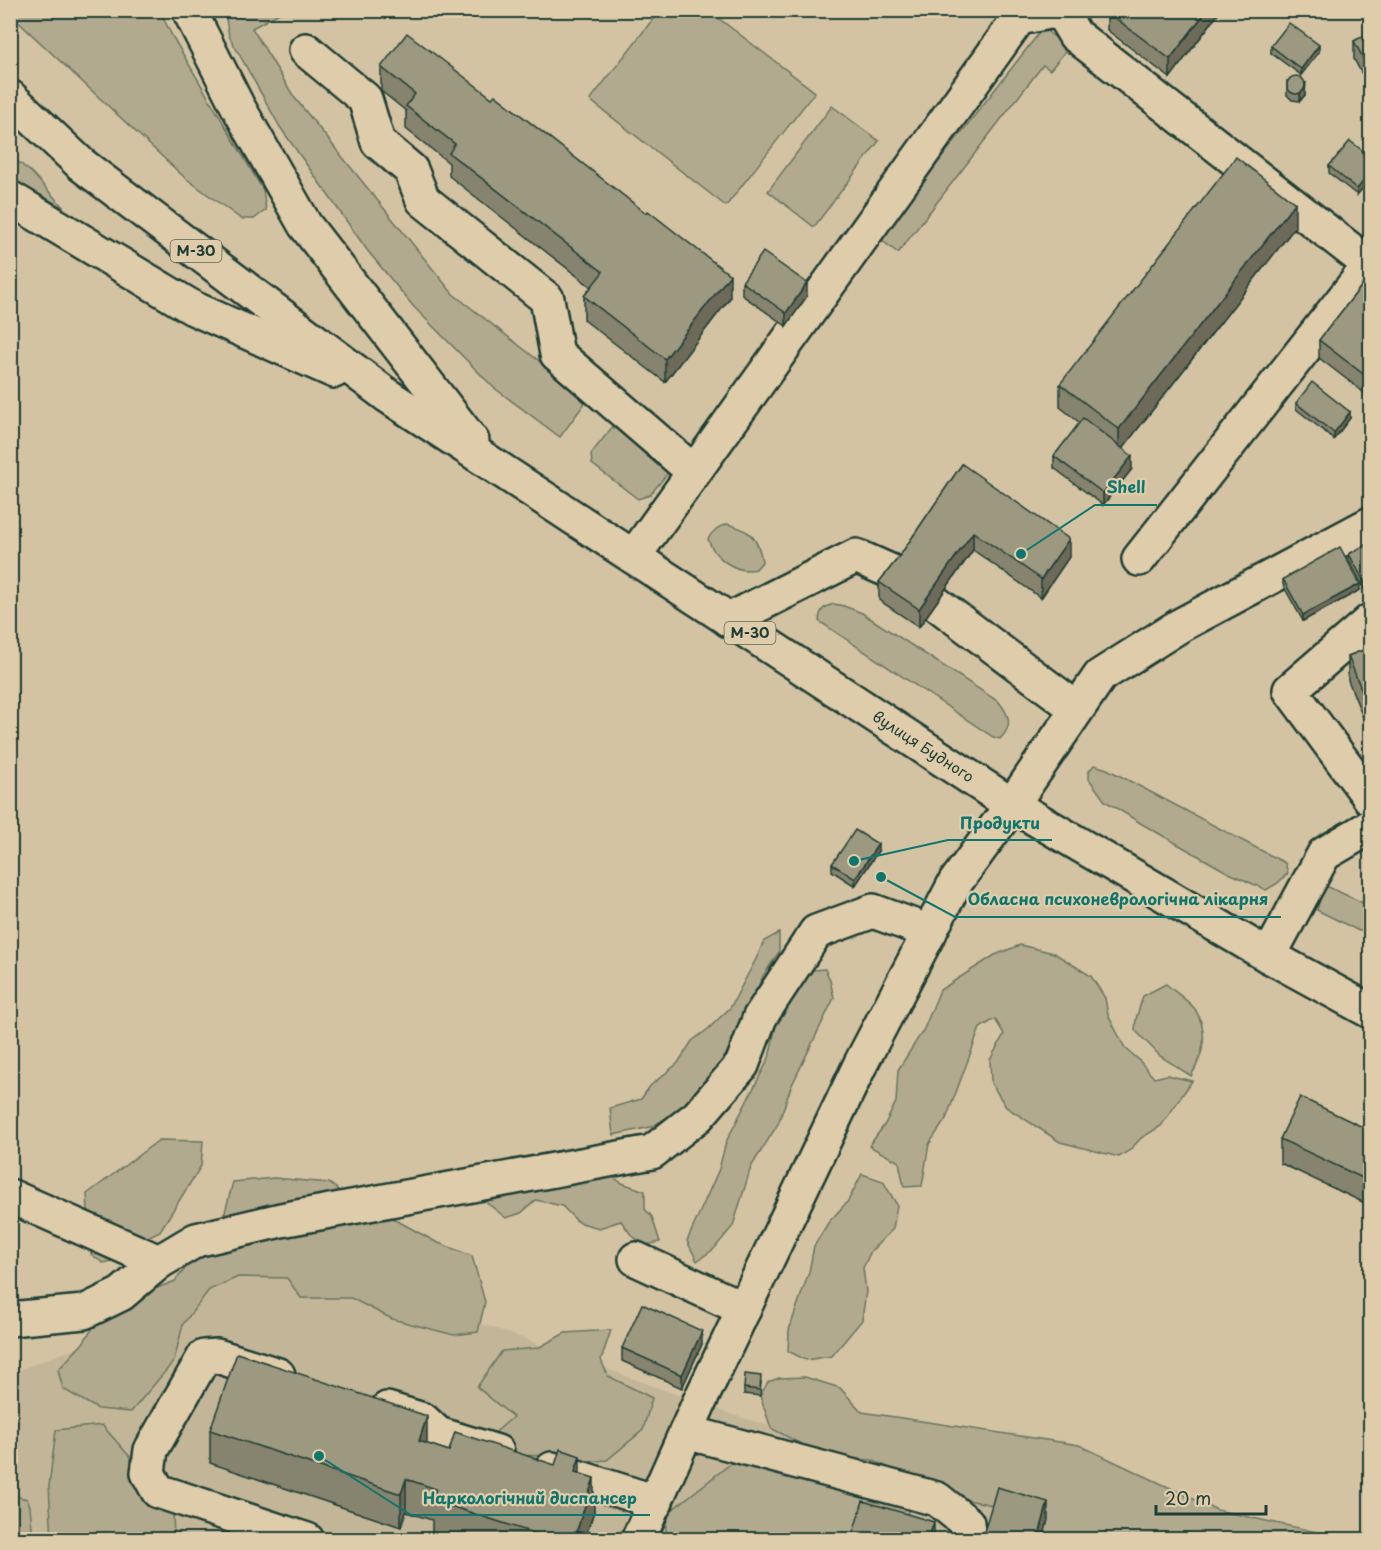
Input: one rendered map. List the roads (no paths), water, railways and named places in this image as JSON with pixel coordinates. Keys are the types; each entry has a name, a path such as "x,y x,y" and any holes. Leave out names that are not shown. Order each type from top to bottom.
{"main road":[{"path":"189,10 237,105 305,225 488,461"},
{"path":"634,556 1019,18 1059,10 1075,34 1370,265 1139,559"},
{"path":"306,50 365,99 378,142 411,170 423,200 547,299 557,354 694,472"},
{"name":"М-30","path":"10,97 82,165 388,396 488,461"},
{"name":"М-30","path":"10,198 193,308 388,396"},
{"name":"вулиця Будного","path":"488,461 1012,805 1269,956 1370,1010"},
{"path":"638,1539 686,1432 860,1065 930,932 956,884 1100,676 1179,626 1371,524"},
{"path":"729,620 856,556 899,575"},
{"path":"937,604 1077,709"},
{"path":"1371,621 1290,690 1371,798"},
{"path":"1269,956 1324,854 1371,827"},
{"path":"10,1319 84,1312 121,1294 159,1262 196,1240 281,1220 652,1152 698,1116 742,1065 760,1017 816,932 873,911 930,932"},
{"path":"10,1197 159,1262"},
{"path":"636,1259 744,1309"},
{"path":"307,1539 158,1491 147,1473 151,1450 204,1356 217,1356 309,1384"},
{"path":"355,1399 423,1420 438,1434 656,1502"},
{"path":"686,1432 936,1499 967,1522 969,1539"}],"place":[{"name":"Shell","path":"1021,554"},
{"name":"Продукти","path":"854,861"},
{"name":"Обласна психоневрологічна лікарня","path":"881,877"},
{"name":"Наркологічний диспансер","path":"319,1456"}]}
